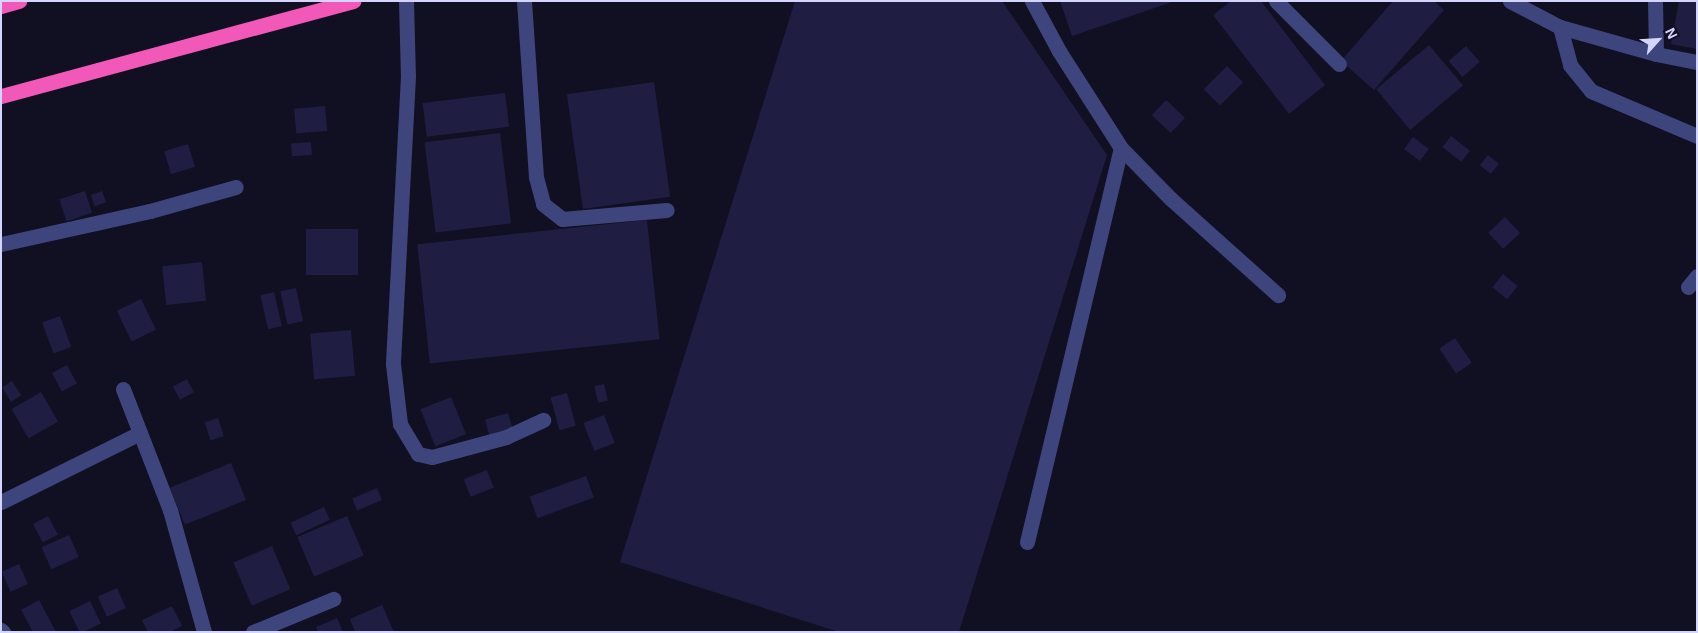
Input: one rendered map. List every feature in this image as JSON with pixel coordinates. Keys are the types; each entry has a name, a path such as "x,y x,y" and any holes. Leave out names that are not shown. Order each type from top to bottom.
{"highway":[{"path":"1,6 19,1"},
{"path":"1,96 353,1"}],"street":[{"path":"406,1 408,76 394,364 400,424 418,454 432,457 506,437 543,420"},
{"path":"524,1 536,178 543,204 562,219 667,210"},
{"path":"1032,1 1059,51 1121,148 1171,199 1278,295"},
{"path":"1276,1 1339,64"},
{"path":"1510,1 1560,27 1656,54 1697,62"},
{"path":"1656,1 1656,54"},
{"path":"1560,27 1570,65 1591,91 1697,136"},
{"path":"1027,542 1121,148"},
{"path":"1,244 150,211 236,187"},
{"path":"122,389 170,510 204,632"},
{"path":"1,502 140,433"},
{"path":"253,632 333,599"}],"building":[{"path":"795,1 1002,1 1107,155 959,632 839,632 620,562"},
{"path":"1060,1 1172,1 1172,2 1072,36"},
{"path":"1231,1 1261,1 1325,85 1289,114 1213,15"},
{"path":"1393,1 1434,1 1444,10 1374,90 1341,61"},
{"path":"1679,1 1697,1 1697,49 1671,44"},
{"path":"1429,45 1463,86 1410,130 1376,89"},
{"path":"1466,46 1480,62 1462,77 1449,61"},
{"path":"1227,66 1243,82 1220,106 1204,89"},
{"path":"654,82 670,197 583,209 567,94"},
{"path":"505,93 509,127 427,137 423,103"},
{"path":"1166,100 1185,118 1171,133 1152,115"},
{"path":"325,106 327,131 296,134 294,109"},
{"path":"500,133 511,223 436,233 425,142"},
{"path":"1451,136 1470,151 1461,162 1442,147"},
{"path":"1413,137 1429,149 1420,161 1404,149"},
{"path":"311,142 312,155 292,156 291,143"},
{"path":"188,144 195,167 171,174 164,151"},
{"path":"1488,155 1499,164 1491,174 1480,165"},
{"path":"85,191 92,213 66,221 59,199"},
{"path":"102,191 106,202 95,206 91,195"},
{"path":"1505,217 1520,233 1503,249 1488,233"},
{"path":"647,220 660,339 430,363 417,244"},
{"path":"306,229 358,229 358,275 306,275"},
{"path":"202,262 206,301 166,305 162,266"},
{"path":"1503,274 1518,286 1507,299 1492,287"},
{"path":"296,288 303,321 287,325 280,291"},
{"path":"274,292 282,326 268,329 260,295"},
{"path":"141,299 156,330 132,341 117,311"},
{"path":"60,316 71,347 53,354 42,322"},
{"path":"351,330 355,376 314,379 310,334"},
{"path":"1455,338 1472,363 1456,373 1439,349"},
{"path":"67,365 77,384 62,392 52,373"},
{"path":"187,379 194,392 180,400 173,387"},
{"path":"12,381 21,395 11,402 2,388"},
{"path":"604,384 608,401 598,403 594,386"},
{"path":"41,392 58,421 29,438 12,409"},
{"path":"567,393 576,426 559,430 551,397"},
{"path":"451,397 466,434 435,446 420,409"},
{"path":"508,413 513,431 490,438 485,420"},
{"path":"604,415 615,443 594,451 583,423"},
{"path":"218,418 224,436 211,440 205,422"},
{"path":"231,463 246,500 185,525 170,488"},
{"path":"487,470 494,488 470,497 464,479"},
{"path":"586,476 594,498 537,518 530,497"},
{"path":"377,488 382,500 357,511 352,499"},
{"path":"324,507 330,520 296,535 290,523"},
{"path":"48,516 58,535 43,543 33,524"},
{"path":"347,516 364,556 314,577 297,537"},
{"path":"69,535 79,557 51,569 42,547"},
{"path":"272,546 290,589 252,606 233,562"},
{"path":"19,564 28,584 11,592 2,572"},
{"path":"117,588 126,608 107,617 98,597"},
{"path":"39,600 56,632 33,632 21,610"},
{"path":"90,601 101,623 80,632 69,611"},
{"path":"382,605 394,632 355,632 350,619"},
{"path":"172,606 182,626 170,632 148,632 142,620"},
{"path":"337,618 343,632 318,632 316,627"}]}
